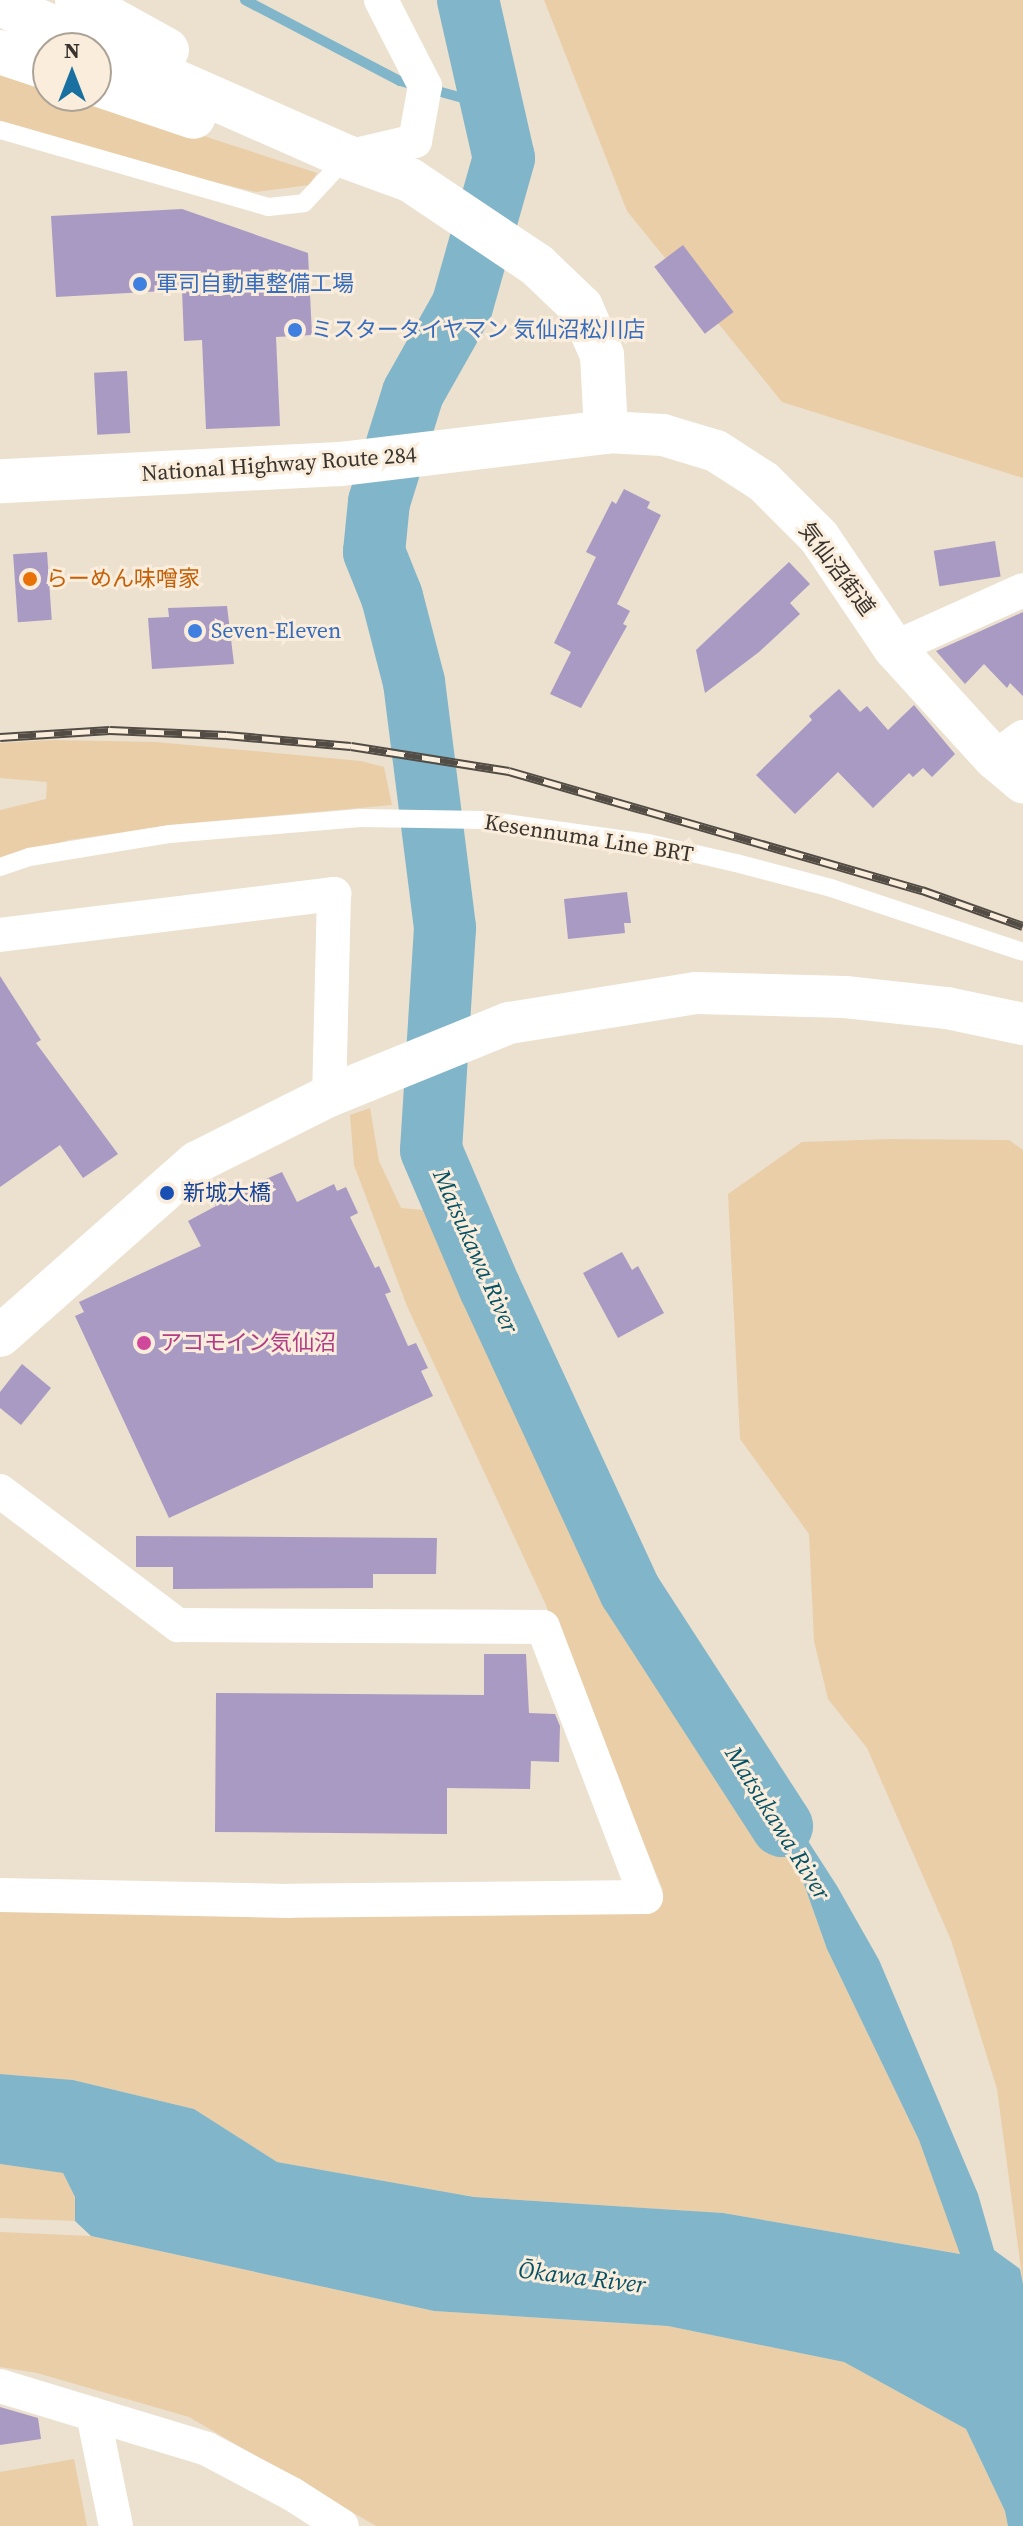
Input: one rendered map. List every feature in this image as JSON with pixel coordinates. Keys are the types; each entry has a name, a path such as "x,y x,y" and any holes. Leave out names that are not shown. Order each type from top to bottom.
{"highway":[{"path":"77,0 247,94 347,157"},
{"path":"0,4 347,157 410,180 537,265 581,307 602,355 606,432"},
{"path":"0,52 32,63"},
{"path":"112,89 226,128 347,157"},
{"name":"National Highway Route 284","path":"0,481 340,464 606,432"}],"street":[{"path":"347,157 415,141 425,86 381,0"},
{"name":"気仙沼街道","path":"606,432 663,435 716,451 764,482 819,537 894,648 1013,759"},
{"path":"894,648 1023,590"},
{"path":"0,935 334,894 329,1096"},
{"path":"0,1336 197,1162 329,1096 509,1023 696,993 845,997 947,1008 1023,1024"},
{"path":"0,1491 178,1625 543,1627 646,1897 290,1901 0,1895"},
{"path":"0,2386 207,2449 292,2494 342,2526"},
{"path":"93,2414 116,2526"}],"lane":[{"path":"0,130 268,207 304,203 347,157"},
{"name":"Kesennuma Line BRT","path":"0,867 29,857 170,834 386,819 485,820 648,843 736,863 921,916 1023,952"}],"shaded area":[{"path":"544,0 1023,0 1023,478 782,402 627,211"},
{"path":"0,70 32,80 32,112 112,112 112,106 317,173 309,185 256,192 109,157 0,122"},
{"path":"52,740 156,742 361,761 384,767 392,805 171,825 69,840 0,860 0,810 46,799 47,782 0,778 0,743"},
{"path":"370,1108 379,1161 401,1208 423,1210 480,1310 531,1427 665,1687 787,1845 827,1949 919,2140 961,2254 723,2213 474,2197 277,2162 194,2109 73,2080 0,2074 0,1908 653,1910 663,1890 545,1603 407,1306 354,1165 350,1115"},
{"path":"1009,1140 1023,1150 1023,2284 997,2089 951,1940 867,1748 828,1699 814,1641 809,1534 740,1439 728,1194 802,1142"},
{"path":"0,2164 63,2173 75,2197 75,2221 0,2218"},
{"path":"0,2232 91,2236 434,2311 668,2326 844,2362 966,2429 1005,2511 1008,2526 376,2526 189,2417 37,2373 0,2367"},
{"path":"74,2459 87,2526 0,2526 0,2472"}],"water":[{"name":"Ōkawa River","path":"747,1746 837,1886 879,1960 978,2194 994,2250 1020,2269 1023,2284 1023,2526 1008,2526 1005,2511 966,2429 844,2362 668,2326 434,2311 91,2236 75,2221 75,2197 63,2173 0,2164 0,2074 73,2080 194,2109 277,2162 474,2197 723,2213 960,2254 919,2140 827,1949 787,1845 725,1765"}],"building":[{"path":"182,209 308,253 312,335 276,337 280,426 206,429 202,340 184,341 182,290 56,297 51,216"},
{"path":"683,245 734,312 705,334 654,267"},
{"path":"127,371 130,433 97,435 94,373"},
{"path":"624,489 650,502 647,508 661,515 617,604 630,611 623,624 627,626 581,708 550,694 571,652 554,643 596,557 586,552 612,501 616,504"},
{"path":"995,541 1001,577 939,586 934,551"},
{"path":"47,552 52,620 18,622 13,554"},
{"path":"789,562 810,584 790,603 800,614 759,652 705,693 696,650"},
{"path":"227,606 234,664 152,669 148,618 169,617 168,608"},
{"path":"1023,612 1023,696 1010,683 1007,688 984,664 965,684 936,651"},
{"path":"839,689 860,712 867,706 888,730 914,705 955,754 932,777 923,768 913,777 909,773 873,808 838,772 795,814 756,775 812,720 809,716"},
{"path":"627,892 631,923 624,923 625,933 568,939 564,899"},
{"path":"0,976 41,1040 36,1043 118,1154 83,1178 60,1145 0,1187"},
{"path":"282,1172 297,1202 334,1184 337,1191 346,1187 358,1213 350,1217 375,1268 379,1266 391,1292 385,1294 408,1346 416,1343 428,1368 421,1371 433,1396 169,1518 75,1316 84,1312 79,1302 201,1246 188,1221 216,1206 214,1202"},
{"path":"622,1252 632,1270 638,1266 664,1313 618,1338 583,1273"},
{"path":"22,1364 51,1388 21,1425 0,1408 0,1392"},
{"path":"136,1536 437,1538 436,1574 373,1574 373,1588 173,1589 173,1567 136,1567"},
{"path":"484,1654 526,1654 529,1713 555,1714 560,1726 559,1762 531,1761 530,1789 447,1788 447,1834 215,1832 216,1693 484,1695"},
{"path":"0,2407 38,2418 41,2439 0,2445"}],"waterway":[{"path":"245,0 400,81 415,85"},
{"name":"Matsukawa River","path":"468,0 504,158 462,306 413,393 379,502 374,552 392,597 414,682 445,928 431,1150 490,1288 630,1591 782,1826"},
{"path":"430,89 492,106"}],"railway":[{"path":"0,737 110,730 226,735 351,746 509,771 922,890 1023,926"}],"place":[{"name":"軍司自動車整備工場","path":"140,284"},
{"name":"ミスタータイヤマン 気仙沼松川店","path":"295,330"},
{"name":"らーめん味噌家","path":"30,579"},
{"name":"Seven-Eleven","path":"195,631"},
{"name":"新城大橋","path":"167,1193"},
{"name":"アコモイン気仙沼","path":"144,1343"}]}
